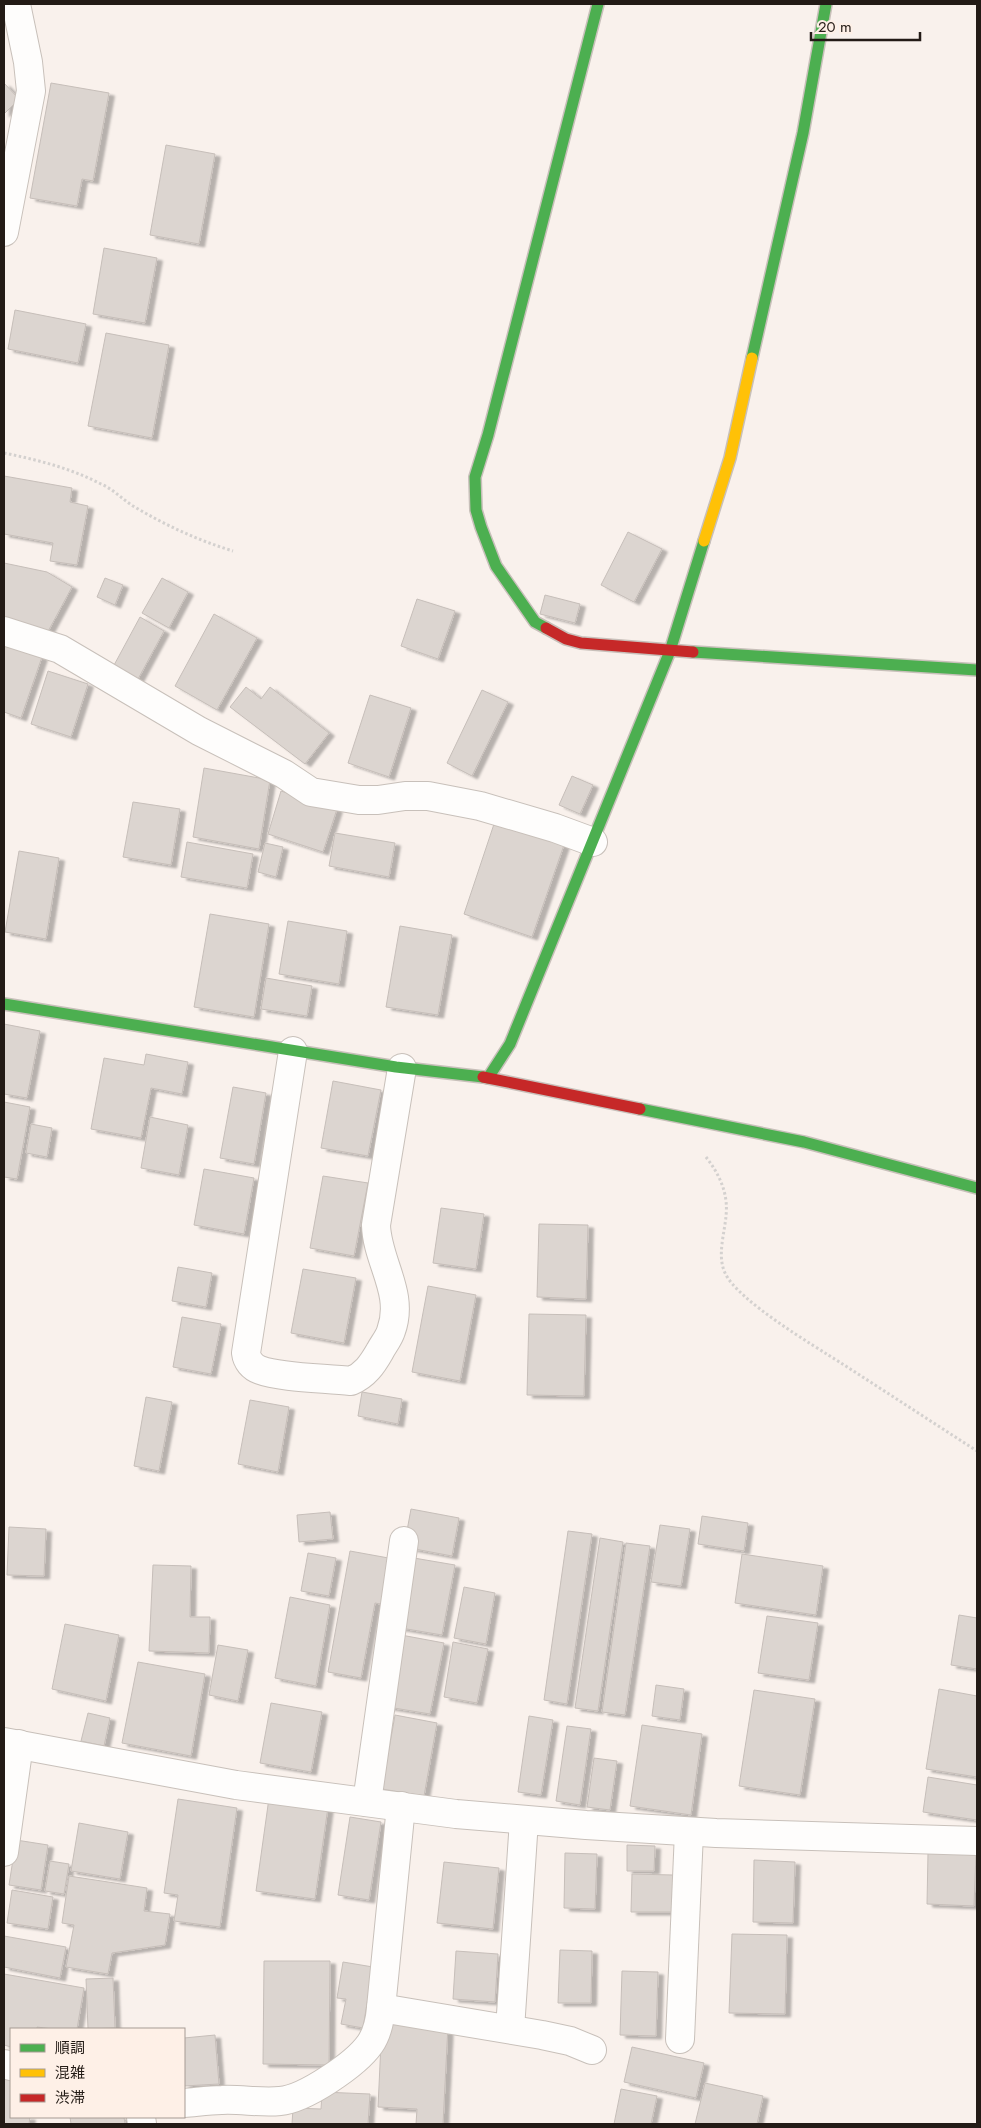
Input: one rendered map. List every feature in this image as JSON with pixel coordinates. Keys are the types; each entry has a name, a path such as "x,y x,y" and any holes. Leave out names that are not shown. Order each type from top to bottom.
{"street":[{"path":"4,232 31,91 28,62 16,4"},
{"path":"598,4 491,425 475,477 476,510 496,566 535,622 566,639 581,643 670,651 977,670"},
{"path":"488,1078 510,1044 670,651 730,458 803,133 824,5"},
{"path":"4,631 60,649 199,731 284,774 311,792 359,800 428,796 480,806 555,828 593,842"},
{"path":"4,1004 402,1068 488,1078 804,1142 977,1188"},
{"path":"293,1051 246,1353 247,1360 258,1370 273,1373 351,1380 361,1376 373,1363 391,1331 396,1306 392,1284 376,1242 376,1225 402,1068"},
{"path":"367,1802 404,1541"},
{"path":"4,1852 11,1743 236,1785 524,1820 689,1832 977,1841"},
{"path":"185,2103 222,2100 281,2101 298,2097 311,2091 361,2056 371,2042 378,2026 382,2008 401,1806"},
{"path":"510,2029 524,1820"},
{"path":"680,2039 689,1832"},
{"path":"382,2008 510,2029 570,2041 592,2050"}],"path":[{"path":"4,453 43,460 75,472 104,485 131,505 174,529 206,543 233,551"},
{"path":"687,1118 690,1136 714,1168 723,1187 726,1202 722,1259 724,1271 729,1280 740,1292 784,1326 977,1451"}],"building":[{"path":"4,83 19,99 4,114"},
{"path":"51,83 109,93 93,181 82,179 77,206 30,198"},
{"path":"166,145 215,154 199,244 150,235"},
{"path":"104,248 157,258 145,323 93,314"},
{"path":"15,310 86,324 78,363 8,349"},
{"path":"106,333 169,345 152,438 88,426"},
{"path":"4,476 72,488 70,502 88,506 77,565 50,561 53,543 4,534"},
{"path":"628,532 662,549 634,602 601,585"},
{"path":"4,563 47,572 72,587 44,639 4,622"},
{"path":"105,578 123,585 115,605 97,597"},
{"path":"162,578 188,592 169,628 142,613"},
{"path":"545,595 580,604 575,623 540,614"},
{"path":"417,599 455,611 438,659 401,646"},
{"path":"214,614 257,638 217,710 175,686"},
{"path":"140,617 164,631 137,681 113,667"},
{"path":"4,644 42,657 21,718 4,712"},
{"path":"48,671 88,684 71,737 31,724"},
{"path":"246,687 261,699 270,687 329,733 305,764 230,707"},
{"path":"482,690 508,702 472,776 447,763"},
{"path":"370,695 411,708 389,777 348,763"},
{"path":"204,768 270,780 259,849 193,837"},
{"path":"572,776 593,785 580,814 559,805"},
{"path":"281,791 337,809 323,852 268,834"},
{"path":"133,802 180,809 171,865 123,857"},
{"path":"495,821 564,845 532,937 464,914"},
{"path":"335,833 395,843 389,877 329,866"},
{"path":"187,842 253,854 247,888 181,877"},
{"path":"265,843 283,847 276,877 258,872"},
{"path":"19,851 59,858 46,939 5,932"},
{"path":"210,914 269,924 254,1017 194,1007"},
{"path":"288,921 347,931 339,984 279,974"},
{"path":"400,926 452,935 438,1015 386,1007"},
{"path":"266,978 312,986 307,1016 261,1009"},
{"path":"4,1024 40,1031 27,1098 4,1094"},
{"path":"146,1054 188,1062 182,1094 151,1088 141,1138 91,1129 104,1058 144,1065"},
{"path":"333,1081 381,1090 368,1156 321,1148"},
{"path":"233,1087 266,1093 254,1164 220,1158"},
{"path":"4,1102 30,1107 17,1179 4,1177"},
{"path":"150,1117 188,1125 179,1175 141,1168"},
{"path":"31,1124 52,1128 47,1157 26,1153"},
{"path":"204,1169 254,1178 244,1234 194,1225"},
{"path":"323,1176 368,1183 354,1256 310,1248"},
{"path":"441,1208 484,1214 476,1269 433,1263"},
{"path":"539,1224 588,1225 586,1299 537,1297"},
{"path":"178,1267 212,1273 206,1307 172,1301"},
{"path":"303,1269 356,1278 344,1343 291,1333"},
{"path":"428,1286 476,1295 460,1381 412,1372"},
{"path":"529,1314 586,1315 584,1396 527,1395"},
{"path":"182,1317 221,1324 211,1374 173,1367"},
{"path":"362,1392 402,1399 398,1424 358,1416"},
{"path":"146,1397 172,1402 159,1471 134,1466"},
{"path":"250,1400 289,1407 278,1472 238,1464"},
{"path":"411,1509 459,1518 452,1556 404,1547"},
{"path":"330,1512 333,1539 299,1542 297,1515"},
{"path":"702,1516 748,1523 744,1551 698,1544"},
{"path":"660,1525 690,1529 681,1586 651,1582"},
{"path":"9,1527 46,1529 44,1576 7,1575"},
{"path":"568,1531 592,1534 567,1704 544,1700"},
{"path":"600,1538 623,1542 598,1711 575,1708"},
{"path":"626,1543 650,1546 625,1715 602,1712"},
{"path":"350,1551 394,1559 386,1605 375,1603 361,1678 328,1672"},
{"path":"308,1553 336,1558 329,1596 301,1591"},
{"path":"742,1554 823,1566 816,1615 735,1603"},
{"path":"408,1557 455,1565 442,1635 395,1627"},
{"path":"153,1565 191,1566 190,1617 210,1617 209,1653 149,1651"},
{"path":"464,1587 495,1593 486,1644 454,1638"},
{"path":"290,1597 330,1605 316,1686 275,1678"},
{"path":"959,1615 977,1618 977,1669 951,1665"},
{"path":"767,1616 818,1623 809,1680 758,1673"},
{"path":"65,1624 119,1635 106,1701 52,1689"},
{"path":"401,1635 444,1643 430,1714 388,1707"},
{"path":"453,1642 488,1649 477,1703 444,1697"},
{"path":"218,1645 248,1650 238,1701 209,1695"},
{"path":"138,1662 205,1674 191,1756 122,1743"},
{"path":"656,1685 684,1689 680,1720 652,1716"},
{"path":"939,1689 977,1696 977,1777 926,1769"},
{"path":"754,1690 815,1699 800,1795 739,1786"},
{"path":"271,1703 322,1712 311,1772 260,1763"},
{"path":"88,1713 110,1718 104,1746 81,1741"},
{"path":"395,1715 437,1723 424,1796 382,1789"},
{"path":"529,1716 553,1720 541,1795 518,1792"},
{"path":"642,1725 702,1734 691,1815 630,1806"},
{"path":"567,1726 591,1729 580,1805 556,1801"},
{"path":"594,1758 617,1761 610,1810 587,1807"},
{"path":"928,1777 977,1785 977,1820 923,1812"},
{"path":"269,1798 328,1807 315,1899 256,1891"},
{"path":"178,1799 237,1808 220,1927 174,1921 178,1895 164,1893"},
{"path":"350,1817 381,1822 369,1900 338,1895"},
{"path":"79,1823 128,1832 120,1879 71,1871"},
{"path":"16,1840 48,1845 41,1890 9,1885"},
{"path":"627,1845 655,1846 654,1871 627,1871"},
{"path":"565,1853 597,1854 595,1909 564,1908"},
{"path":"928,1853 976,1854 974,1906 927,1904"},
{"path":"754,1860 795,1862 793,1923 753,1922"},
{"path":"50,1861 69,1864 64,1894 45,1891"},
{"path":"444,1862 499,1868 493,1929 437,1923"},
{"path":"632,1874 673,1875 672,1912 631,1912"},
{"path":"69,1876 147,1888 144,1911 170,1914 165,1945 112,1953 108,1974 66,1967 74,1925 62,1923"},
{"path":"12,1890 53,1897 48,1929 7,1923"},
{"path":"732,1934 787,1935 785,2014 729,2013"},
{"path":"4,1936 66,1947 60,1978 4,1967"},
{"path":"560,1950 592,1951 591,2003 558,2003"},
{"path":"456,1951 498,1954 495,2002 453,1999"},
{"path":"264,1961 330,1961 329,2065 263,2064"},
{"path":"343,1962 373,1967 363,2028 341,2024 346,1999 337,1998"},
{"path":"622,1971 658,1972 656,2036 620,2035"},
{"path":"4,1974 84,1988 77,2028 10,2028 10,2047 4,2045"},
{"path":"113,1978 115,2028 88,2028 86,1979"},
{"path":"382,2022 448,2025 443,2124 416,2124 417,2109 378,2107"},
{"path":"215,2035 219,2084 185,2086 185,2038"},
{"path":"632,2047 704,2063 696,2098 624,2082"},
{"path":"4,2078 10,2079 10,2118 30,2118 29,2124 4,2124"},
{"path":"705,2083 763,2096 757,2124 695,2124"},
{"path":"621,2089 657,2096 651,2124 614,2124"},
{"path":"322,2092 370,2094 368,2124 292,2124 293,2108 321,2109"},
{"path":"70,2118 124,2118 125,2124 71,2124"}],"traffic: fast":[{"path":"546,628 535,622 496,566 476,510 475,477 488,435 598,4"},
{"path":"752,358 803,133 826,4"},
{"path":"488,1078 510,1044 670,651 704,541"},
{"path":"693,652 977,670"},
{"path":"4,1004 396,1067 483,1077"},
{"path":"640,1109 804,1142 977,1188"}],"traffic: slow":[{"path":"704,541 730,458 752,358"}],"traffic: jam":[{"path":"546,628 566,639 581,643 693,652"},
{"path":"483,1077 640,1109"}]}
